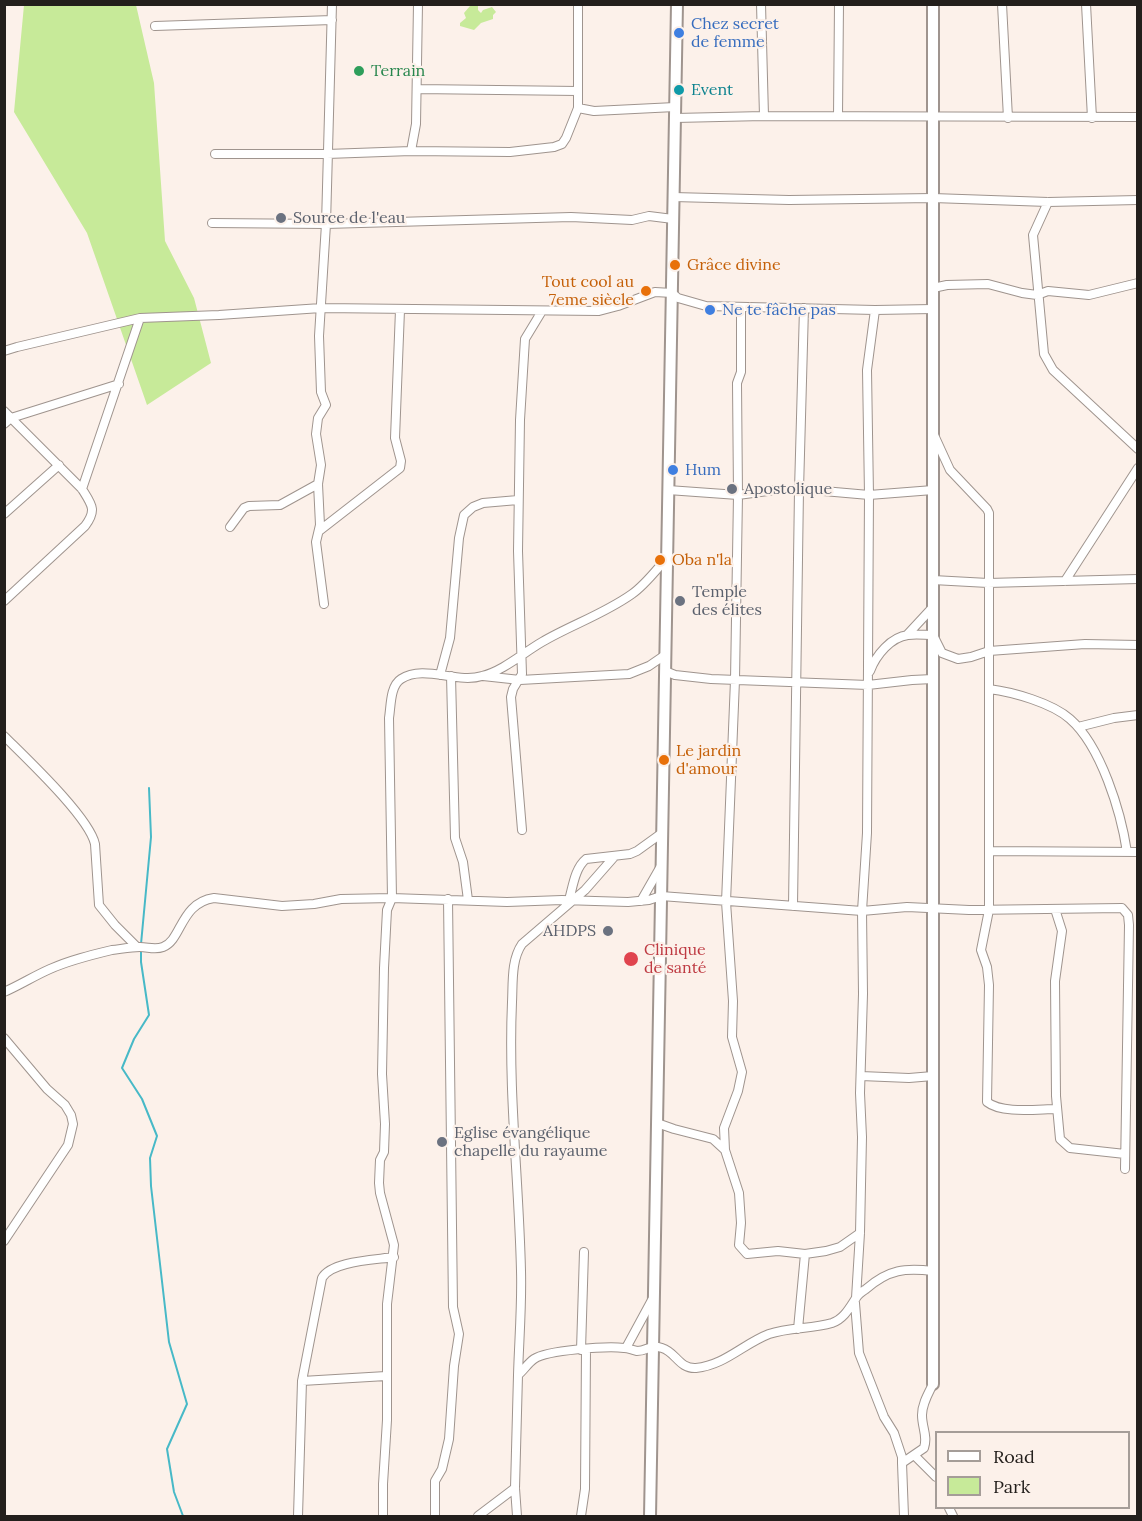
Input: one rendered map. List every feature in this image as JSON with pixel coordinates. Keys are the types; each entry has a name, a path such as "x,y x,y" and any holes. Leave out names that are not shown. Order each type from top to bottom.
{"street":[{"path":"324,604 316,542 319,531 318,484 321,458 316,422 326,405 321,392 319,336 326,224 332,4"},
{"path":"411,151 416,124 418,4"},
{"path":"214,154 510,152 562,144 578,108 578,4"},
{"path":"650,1516 677,4"},
{"path":"761,4 764,116"},
{"path":"838,116 839,4"},
{"path":"902,1463 924,1448 926,1442 922,1410 933,1384 933,4"},
{"path":"1002,4 1008,118"},
{"path":"1086,4 1092,118"},
{"path":"155,26 332,20"},
{"path":"417,89 578,91"},
{"path":"578,108 594,111 764,116 1137,117"},
{"path":"673,197 789,200 933,198 1048,202 1137,200"},
{"path":"1048,202 1034,235 1037,295 1044,354 1053,370 1137,449"},
{"path":"212,223 326,224 571,217 632,220 649,216 673,219"},
{"path":"933,288 947,285 988,284 1037,295 1048,291 1089,295 1137,283"},
{"path":"4,351 140,318 321,308 599,311 646,294 672,292 678,298 706,306 933,309"},
{"path":"741,307 741,372 736,383 738,495 735,680 726,902 733,1001 732,1037 742,1072 738,1091 724,1128 725,1150 739,1193 741,1250 747,1254 778,1251 805,1254 834,1249 860,1233"},
{"path":"791,308 804,324"},
{"path":"793,906 804,308"},
{"path":"319,531 400,468 401,461 396,438 400,310"},
{"path":"875,310 867,370 869,495 867,833 862,911 860,1233 855,1300 859,1353 902,1457 904,1516"},
{"path":"522,830 511,698 513,688 522,674 523,653 518,551 520,420 525,339 542,311"},
{"path":"82,489 140,318"},
{"path":"4,424 11,418 119,384"},
{"path":"4,411 82,489 91,504 92,517 4,601"},
{"path":"933,434 950,470 989,513 988,910 981,950 987,967 989,985 987,1102 994,1107 1007,1109 1058,1109"},
{"path":"933,463 950,470"},
{"path":"4,514 59,465"},
{"path":"1065,581 1137,468"},
{"path":"230,527 244,508 287,503 318,484"},
{"path":"668,489 738,495 776,490 869,495 933,490"},
{"path":"440,675 450,638 459,538 464,515 473,507 483,503 518,500"},
{"path":"383,1516 387,1420 387,1304 394,1257 393,1236 379,1183 380,1160 384,1152 385,1124 382,1074 384,968 387,910 392,898 389,718 393,692 396,684 402,678 421,674 465,679 495,671 550,637 634,593 667,558"},
{"path":"933,580 988,583 1137,579"},
{"path":"907,635 933,607"},
{"path":"868,681 874,661 892,641 907,635 933,635"},
{"path":"933,635 942,653 952,658 971,657 989,651 1085,644 1137,645"},
{"path":"483,676 520,680 628,674 650,666 665,655"},
{"path":"665,671 687,676 797,683 933,679"},
{"path":"451,676 455,838 464,862 468,900"},
{"path":"989,689 1036,699 1068,717 1078,727 1108,779 1124,829 1127,852"},
{"path":"1078,727 1137,715"},
{"path":"4,736 77,812 93,835 99,905 137,947"},
{"path":"571,901 581,863 586,859 638,851 662,833"},
{"path":"989,851 1137,852"},
{"path":"517,1516 515,1488 521,1272 513,1130 511,1022 514,965 518,949 522,944 585,890 614,856"},
{"path":"641,901 661,865"},
{"path":"4,992 50,969 81,958 114,950 163,947 171,942 183,920 204,899 232,899 282,906 341,899 448,899 507,902 641,901 661,896 862,911 907,907 988,910 1116,907 1122,908 1128,915 1125,1169"},
{"path":"435,1516 435,1481 442,1469 449,1439 454,1366 459,1334 453,1307 448,899"},
{"path":"1055,909 1062,931 1055,981 1060,1138 1070,1148 1125,1154"},
{"path":"4,1038 47,1089 65,1105 73,1124 68,1145 4,1241"},
{"path":"861,1076 909,1078 933,1076"},
{"path":"657,1123 713,1138 725,1150"},
{"path":"581,1516 585,1489 584,1252"},
{"path":"798,1329 805,1254"},
{"path":"298,1516 302,1381 322,1278 325,1272 347,1264 394,1257"},
{"path":"518,1375 535,1358 583,1349 626,1348 639,1351 653,1345 666,1349 681,1365 694,1368 722,1362 767,1335 782,1330 836,1322 855,1300 881,1277 904,1269 933,1271"},
{"path":"626,1348 654,1296"},
{"path":"302,1381 387,1376"},
{"path":"915,1456 935,1475"},
{"path":"478,1516 515,1488"}],"green space":[{"path":"24,5 136,5 154,83 165,241 194,298 211,363 147,405 87,233 14,112"},
{"path":"474,5 478,6 481,13 492,7 496,12 493,19 481,23 474,30 460,26 466,18 464,13"}],"waterway":[{"path":"141,944 151,837 149,788"},
{"path":"141,950 149,1015 134,1039 122,1068 142,1099 157,1136 150,1158 151,1186 169,1342 187,1404 167,1449 174,1492 183,1516"}],"place":[{"name":"Chez secret de femme","path":"679,33"},
{"name":"Terrain","path":"359,71"},
{"name":"Event","path":"679,90"},
{"name":"Source de l'eau","path":"281,218"},
{"name":"Grâce divine","path":"675,265"},
{"name":"Tout cool au 7eme siècle","path":"646,291"},
{"name":"Ne te fâche pas","path":"710,310"},
{"name":"Hum","path":"673,470"},
{"name":"Apostolique","path":"732,489"},
{"name":"Oba n'la","path":"660,560"},
{"name":"Temple des élites","path":"680,601"},
{"name":"Le jardin d'amour","path":"664,760"},
{"name":"AHDPS","path":"608,931"},
{"name":"Clinique de santé","path":"631,959"},
{"name":"Eglise évangélique chapelle du rayaume","path":"442,1142"}]}
